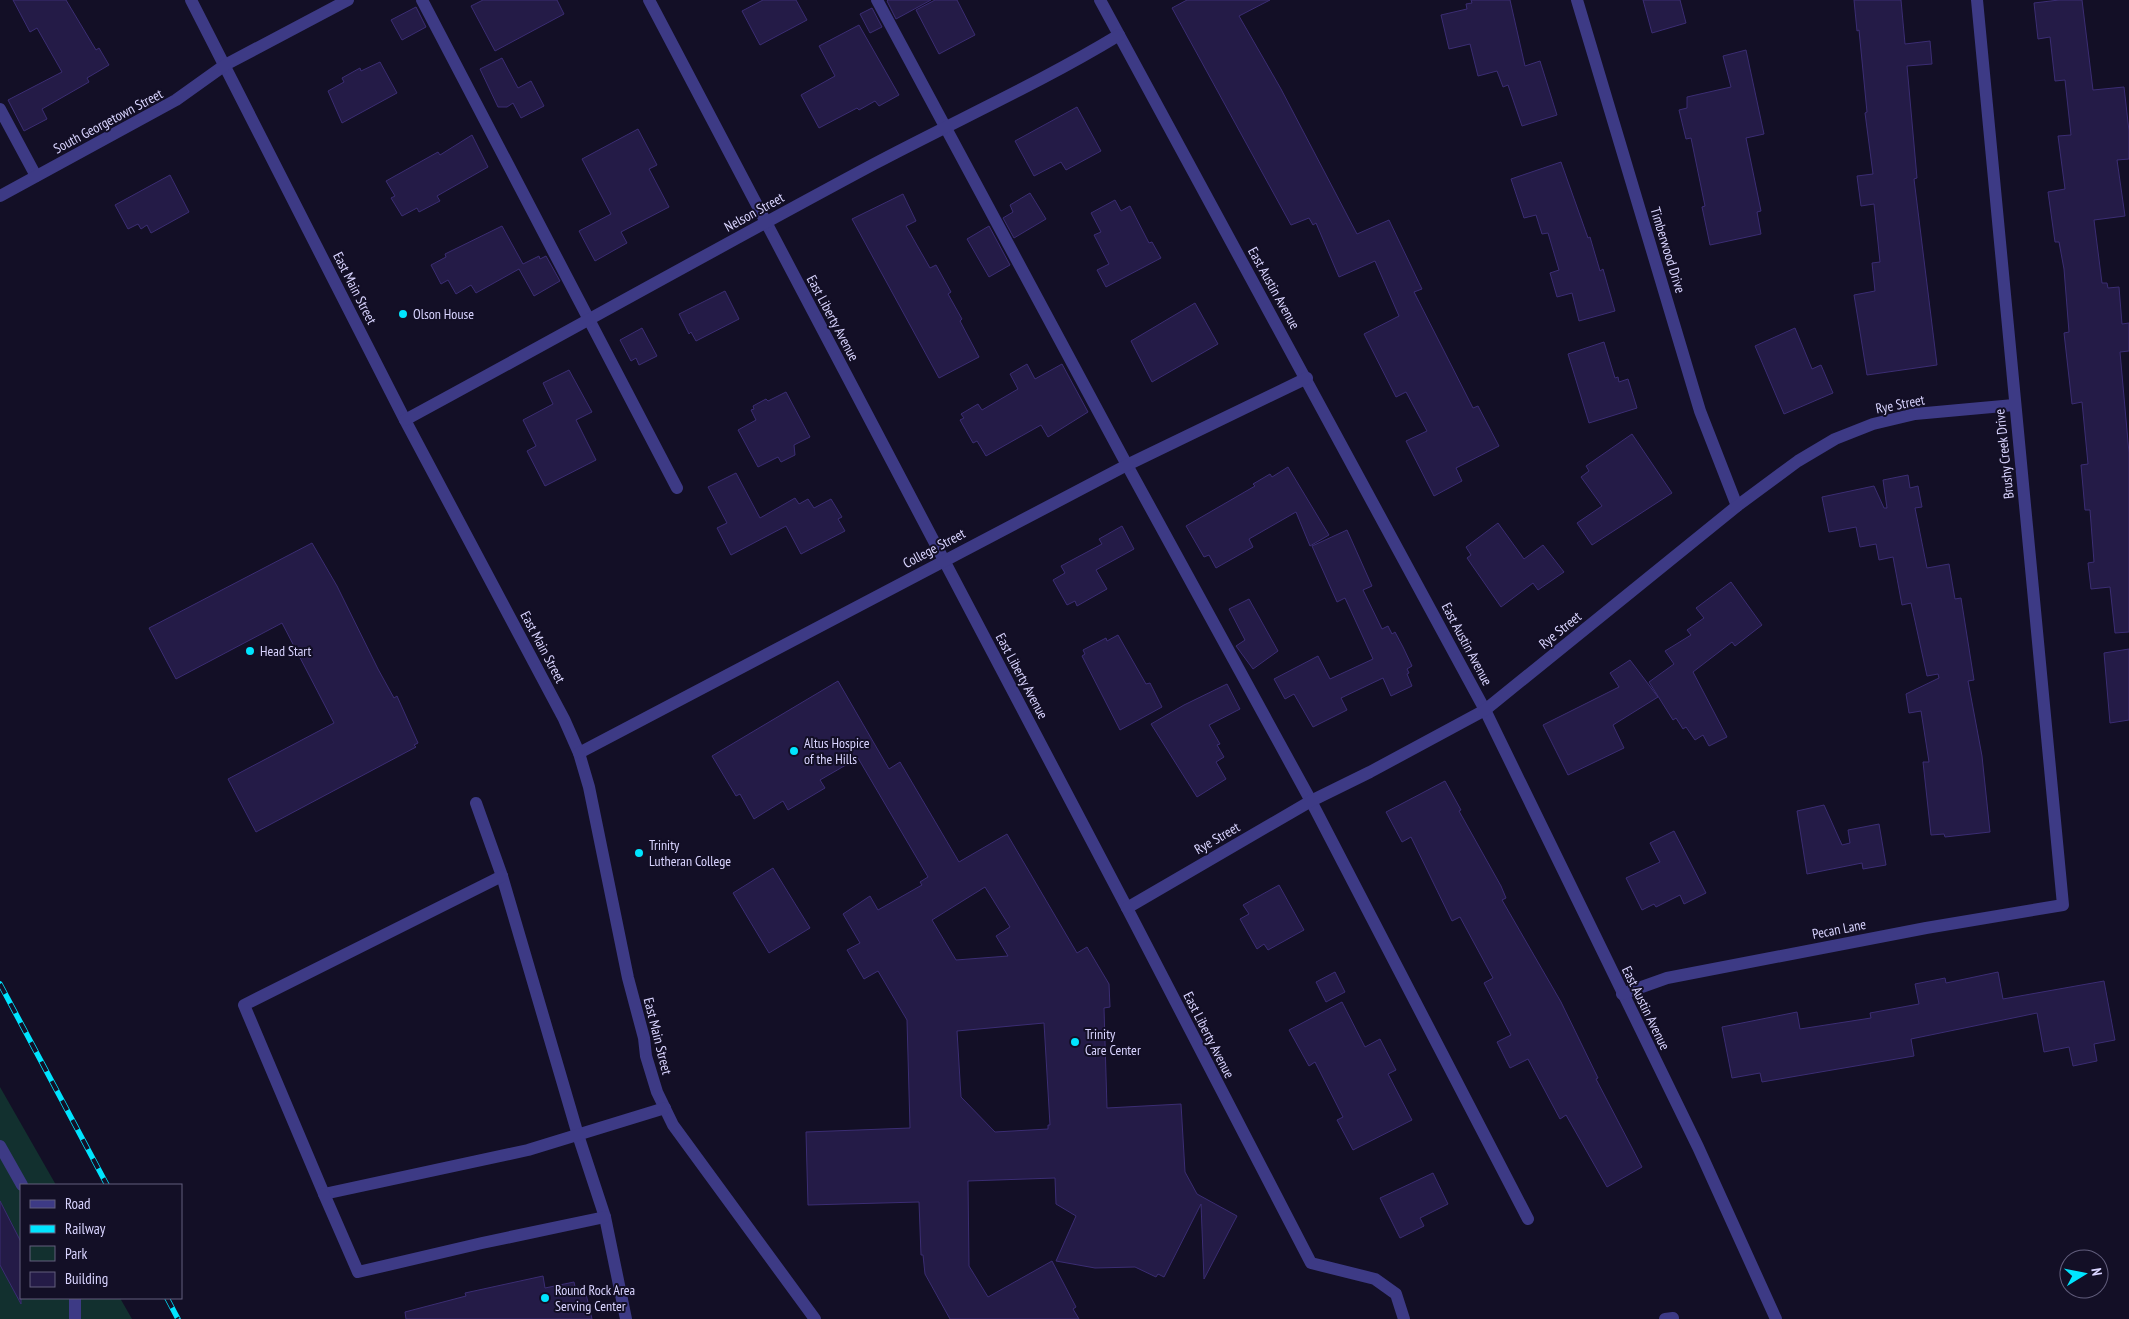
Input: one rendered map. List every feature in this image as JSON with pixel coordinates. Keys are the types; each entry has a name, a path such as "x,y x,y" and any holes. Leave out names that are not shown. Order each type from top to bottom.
{"street":[{"name":"East Main Street","path":"191,0 405,420 564,719 579,753 588,787 628,978 644,1038 646,1056 673,1125 815,1319"},
{"name":"South Georgetown Street","path":"0,196 176,100 225,65 348,0"},
{"path":"422,0 677,488"},
{"name":"East Liberty Avenue","path":"649,0 1127,908 1311,1263 1375,1279 1396,1294 1404,1319"},
{"path":"877,0 1127,466 1311,801 1446,1066 1528,1219"},
{"name":"East Austin Avenue","path":"1100,0 1485,710 1698,1147 1776,1319"},
{"name":"Timberwood Drive","path":"1577,0 1700,411 1737,506"},
{"name":"Brushy Creek Drive","path":"1977,0 2014,405 2064,905"},
{"name":"Nelson Street","path":"405,420 944,126 1086,55 1119,35"},
{"path":"0,109 36,176"},
{"name":"College Street","path":"579,753 944,560 1127,466 1306,378"},
{"name":"Rye Street","path":"1127,908 1311,801 1370,772 1485,710 1737,506 1798,462 1835,440 1874,424 1915,414 2014,405"},
{"path":"476,803 502,876 578,1134 605,1217 626,1319"},
{"path":"502,876 244,1005 358,1272 482,1242 605,1217"},
{"name":"Pecan Lane","path":"1622,994 1646,984 1686,975 1926,928 2064,905"},
{"path":"324,1194 528,1150 665,1108"},
{"path":"0,1146 21,1184"},
{"path":"75,1299 75,1319"}],"green space":[{"path":"0,1087 55,1184 20,1184 20,1299 121,1299 132,1319 0,1319"}],"building":[{"path":"13,0 66,0 96,50 99,48 109,65 87,78 89,82 42,109 47,119 24,131 8,100 62,72 37,28 30,32"},
{"path":"483,0 557,0 564,14 495,51 471,6"},
{"path":"763,0 796,0 807,20 760,45 742,11"},
{"path":"888,0 931,0 896,19"},
{"path":"935,0 957,0 975,35 939,54 916,10"},
{"path":"1187,0 1270,0 1239,16 1281,89 1357,234 1389,220 1422,289 1414,292 1473,408 1478,406 1499,446 1456,468 1462,481 1434,496 1406,441 1427,431 1406,392 1396,397 1364,334 1399,316 1375,261 1339,277 1316,223 1313,225 1309,218 1291,225 1172,8"},
{"path":"1471,0 1510,0 1525,66 1540,61 1557,115 1522,126 1508,85 1503,87 1497,71 1478,76 1470,44 1449,49 1441,15 1467,9 1466,4 1472,3"},
{"path":"1643,0 1680,0 1686,23 1652,33"},
{"path":"1854,0 1901,0 1905,44 1930,41 1932,64 1907,66 1917,178 1914,179 1937,365 1867,375 1854,295 1875,291 1872,263 1880,262 1874,204 1861,206 1857,176 1873,174 1865,113 1867,112 1859,30 1857,31"},
{"path":"2082,0 2093,90 2124,87 2129,131 2129,159 2117,160 2125,216 2094,220 2102,283 2107,283 2108,288 2119,287 2122,324 2129,323 2129,351 2120,352 2129,453 2129,632 2115,633 2110,587 2091,589 2088,563 2094,562 2090,510 2085,510 2081,465 2088,464 2082,402 2072,404 2064,333 2069,332 2064,269 2059,242 2055,242 2048,192 2065,189 2058,136 2071,135 2065,80 2055,81 2050,37 2038,39 2034,3"},
{"path":"416,7 426,27 402,40 391,20"},
{"path":"872,8 882,27 870,33 860,14"},
{"path":"859,25 899,95 879,106 875,101 859,110 857,108 819,128 801,95 835,76 819,46"},
{"path":"1746,50 1764,134 1746,138 1761,211 1757,212 1761,234 1710,245 1702,207 1705,206 1691,138 1686,139 1679,110 1687,108 1687,97 1731,87 1723,56"},
{"path":"502,58 518,88 531,81 544,106 521,118 513,103 507,107 498,107 480,69"},
{"path":"380,62 397,93 342,123 328,91 344,82 342,78 360,68 361,71"},
{"path":"1077,107 1101,151 1066,170 1061,162 1034,176 1015,141"},
{"path":"638,129 657,165 649,169 669,207 621,232 627,243 595,261 579,231 611,214 582,159"},
{"path":"472,135 488,167 437,196 440,201 419,212 417,208 402,216 391,198 395,196 386,181 438,152 440,155"},
{"path":"1561,162 1588,238 1590,237 1600,271 1603,269 1615,311 1579,321 1572,293 1557,297 1550,273 1559,270 1548,233 1542,234 1536,215 1524,218 1511,179"},
{"path":"170,175 189,212 151,233 147,225 141,229 138,224 128,229 115,205"},
{"path":"1030,193 1046,219 1014,238 1003,218 1013,212 1010,205"},
{"path":"903,194 916,221 906,226 930,268 936,265 951,292 948,294 962,319 960,321 979,357 939,378 852,219"},
{"path":"1115,200 1121,211 1130,206 1149,243 1152,242 1161,258 1106,287 1097,270 1109,264 1094,235 1101,232 1091,213"},
{"path":"502,226 523,264 539,256 540,259 546,256 560,281 534,296 519,269 476,293 471,285 456,294 448,280 441,284 431,265 446,257 445,254"},
{"path":"989,226 1010,265 989,277 967,239"},
{"path":"725,291 739,319 696,341 691,332 689,334 679,314"},
{"path":"1195,303 1218,344 1152,382 1131,341"},
{"path":"642,328 657,356 639,365 636,358 631,361 620,340"},
{"path":"1795,328 1812,369 1821,365 1833,393 1784,414 1755,346"},
{"path":"1604,342 1615,378 1618,377 1619,382 1628,379 1637,408 1589,423 1568,354"},
{"path":"1027,364 1035,379 1062,364 1088,412 1048,437 1041,425 986,456 977,441 973,443 960,420 964,418 961,414 978,404 982,410 1018,389 1010,374"},
{"path":"569,370 592,412 576,420 596,460 545,486 527,451 536,446 523,420 553,404 543,383"},
{"path":"786,392 810,437 794,445 795,455 781,462 778,457 758,467 738,430 756,420 751,410 754,409 753,406"},
{"path":"1632,434 1672,493 1592,545 1577,523 1602,506 1581,477 1589,471 1586,466"},
{"path":"1288,467 1329,535 1310,546 1296,512 1249,539 1253,547 1216,568 1209,555 1204,557 1186,526 1255,486 1253,484 1270,474 1272,477"},
{"path":"736,473 760,518 795,498 799,504 808,499 814,508 831,499 842,517 838,519 845,531 801,554 786,526 731,555 717,528 727,523 708,487"},
{"path":"1908,475 1910,488 1918,486 1922,507 1915,508 1927,568 1949,564 1955,599 1961,598 1974,680 1968,681 1982,756 1990,832 1945,837 1944,834 1931,835 1923,762 1929,762 1921,711 1909,713 1906,694 1939,678 1938,674 1927,676 1911,603 1902,605 1893,557 1879,560 1876,544 1860,547 1856,527 1829,532 1822,497 1874,486 1884,508 1887,508 1883,480"},
{"path":"1498,523 1524,559 1543,545 1564,572 1538,590 1533,583 1501,607 1467,558 1471,555 1466,547"},
{"path":"1122,526 1134,549 1096,570 1107,589 1077,606 1075,601 1067,605 1053,580 1065,573 1061,566 1102,544 1099,539"},
{"path":"1347,530 1372,586 1363,590 1382,629 1388,626 1392,634 1395,632 1403,647 1412,666 1407,669 1409,673 1407,674 1412,686 1391,696 1383,678 1341,698 1347,710 1313,727 1294,694 1285,699 1274,679 1318,656 1330,679 1373,659 1345,598 1337,602 1312,546"},
{"path":"312,543 337,586 394,698 397,696 418,743 414,745 416,747 256,832 228,779 334,723 282,623 176,679 149,628"},
{"path":"1731,582 1762,625 1735,646 1732,642 1693,672 1727,737 1709,746 1703,735 1695,740 1686,727 1683,729 1676,718 1673,720 1649,682 1674,664 1665,651 1691,635 1687,630 1704,618 1696,608"},
{"path":"1249,599 1278,651 1253,669 1236,646 1245,640 1229,609"},
{"path":"1118,635 1146,684 1150,683 1162,707 1120,730 1082,656 1085,654 1083,650 1106,638 1107,641"},
{"path":"2129,649 2129,720 2110,723 2104,653"},
{"path":"1630,660 1658,697 1613,725 1624,748 1568,775 1543,725 1619,687 1610,673"},
{"name":"Trinity Care Center","path":"838,681 889,769 900,762 959,862 1007,834 1077,953 1087,947 1109,984 1110,1007 1104,1008 1107,1108 1181,1104 1185,1172 1197,1194 1237,1216 1204,1279 1201,1204 1164,1277 1158,1274 1156,1277 1135,1267 1095,1268 1056,1261 1076,1216 1056,1204 1055,1178 968,1181 969,1266 988,1297 1052,1261 1076,1307 1073,1309 1079,1319 950,1319 925,1274 923,1255 921,1255 919,1202 808,1205 806,1132 910,1128 907,1020 878,971 864,979 847,950 860,943 843,914 870,896 878,910 922,885 920,882 928,877 858,758 820,780 825,788 788,810 783,801 754,819 740,794 736,796 712,756","holes":["985,887 1010,927 996,936 1008,956 956,960 932,920","1044,1023 1050,1125 1048,1125 1048,1129 995,1132 961,1097 957,1031"]},
{"path":"1227,684 1240,709 1209,725 1220,744 1217,745 1224,757 1216,762 1226,779 1197,797 1151,724"},
{"path":"1445,781 1461,810 1459,811 1501,886 1506,898 1502,900 1561,1002 1598,1078 1596,1079 1642,1167 1607,1187 1566,1115 1560,1119 1528,1059 1510,1068 1497,1042 1511,1035 1484,983 1493,978 1460,917 1452,921 1411,837 1402,842 1386,812"},
{"path":"1824,805 1842,845 1850,843 1848,830 1879,824 1886,865 1863,869 1862,863 1807,874 1797,811"},
{"path":"1674,831 1706,893 1684,904 1680,895 1656,907 1654,904 1642,910 1626,878 1660,862 1650,843"},
{"path":"773,868 810,928 769,953 733,893"},
{"path":"1279,885 1304,930 1268,950 1264,944 1257,949 1240,919 1249,914 1243,905"},
{"path":"1335,972 1345,992 1326,1002 1316,982"},
{"path":"1998,972 2003,999 2104,981 2115,1040 2094,1044 2097,1061 2073,1066 2069,1047 2044,1052 2037,1013 1911,1039 1914,1056 1762,1082 1760,1073 1732,1078 1722,1027 1797,1012 1800,1029 1871,1018 1870,1013 1919,1004 1915,984 1945,978 1946,983"},
{"path":"1342,1002 1365,1047 1380,1039 1396,1070 1388,1074 1412,1120 1353,1150 1337,1120 1343,1117 1315,1062 1309,1066 1289,1030"},
{"path":"1433,1173 1448,1204 1420,1218 1424,1226 1400,1238 1380,1198"},
{"path":"0,1201 20,1240 21,1304 0,1265"},
{"name":"Round Rock Area Serving Center","path":"543,1276 545,1288 574,1282 577,1296 586,1294 592,1319 406,1319 405,1312 466,1296 465,1293"}],"railway":[{"path":"0,984 106,1184"},
{"path":"168,1299 178,1319"}],"place":[{"name":"Olson House","path":"403,314"},
{"name":"Head Start","path":"250,651"},
{"name":"Altus Hospice of the Hills","path":"794,751"},
{"name":"Trinity Lutheran College","path":"639,853"},
{"name":"Trinity Care Center","path":"1075,1042"},
{"name":"Round Rock Area Serving Center","path":"545,1298"}]}
